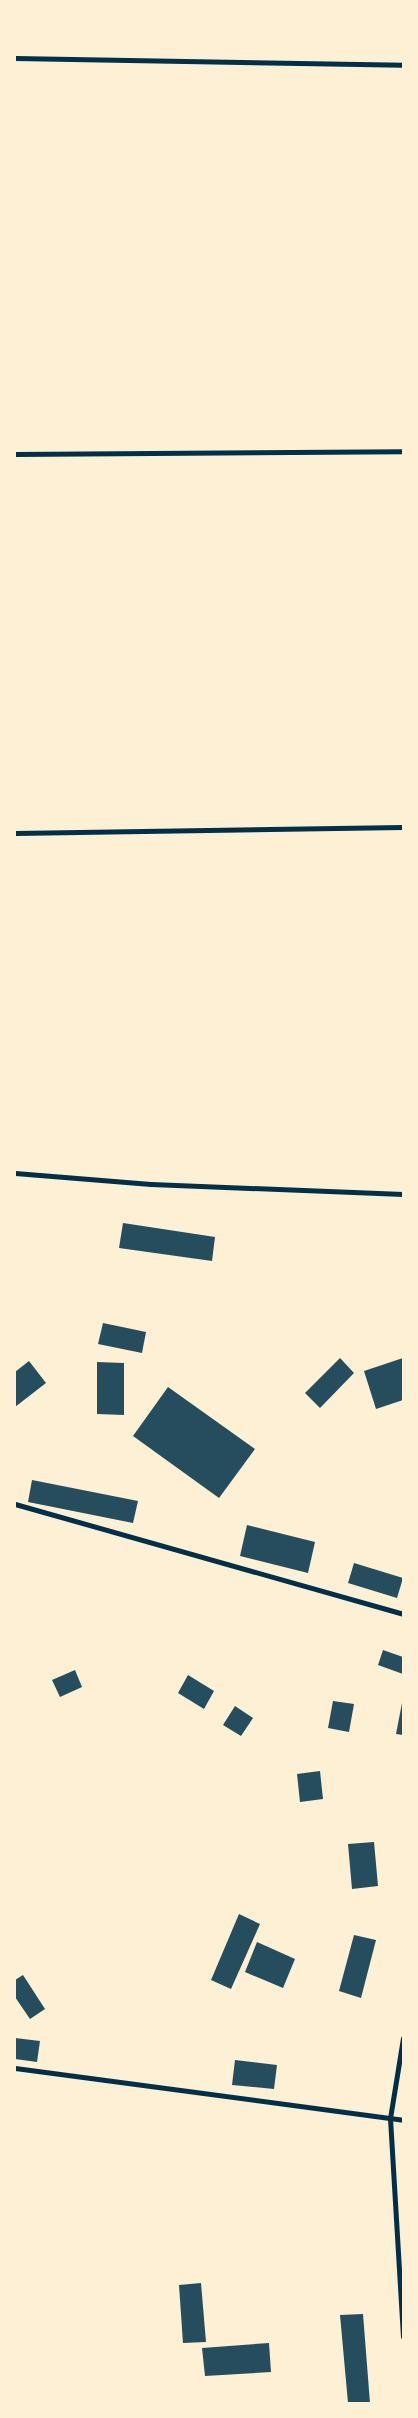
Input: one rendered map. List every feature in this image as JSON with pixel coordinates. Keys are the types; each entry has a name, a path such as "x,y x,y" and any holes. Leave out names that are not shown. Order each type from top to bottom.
{"street":[{"path":"15,58 403,65"},
{"path":"15,454 403,451"},
{"path":"15,832 403,827"},
{"path":"15,1173 151,1184 403,1194"},
{"path":"15,1504 403,1614"},
{"path":"403,2038 390,2118 403,2338"},
{"path":"15,2068 403,2120"}],"building":[{"path":"123,1223 215,1237 212,1261 119,1248"},
{"path":"103,1323 146,1332 142,1353 98,1344"},
{"path":"340,1358 354,1373 320,1408 305,1393"},
{"path":"403,1358 403,1400 376,1409 364,1371"},
{"path":"29,1361 46,1383 15,1407 15,1372"},
{"path":"97,1362 124,1363 124,1415 97,1414"},
{"path":"168,1387 255,1449 219,1498 133,1436"},
{"path":"32,1480 138,1501 133,1523 28,1502"},
{"path":"247,1525 315,1542 308,1573 240,1556"},
{"path":"354,1563 403,1578 397,1598 348,1583"},
{"path":"383,1650 403,1657 403,1674 378,1665"},
{"path":"75,1670 82,1687 60,1697 52,1680"},
{"path":"188,1675 214,1691 204,1709 178,1693"},
{"path":"333,1701 354,1704 349,1732 328,1728"},
{"path":"403,1703 403,1735 396,1734"},
{"path":"235,1706 253,1718 241,1736 223,1725"},
{"path":"320,1771 323,1799 300,1802 297,1774"},
{"path":"374,1842 378,1886 352,1889 348,1844"},
{"path":"239,1914 260,1924 231,1989 211,1980"},
{"path":"354,1935 376,1940 361,1998 339,1991"},
{"path":"257,1942 295,1959 283,1988 245,1972"},
{"path":"23,1975 45,2009 30,2019 15,1997 15,1980"},
{"path":"15,2038 40,2041 37,2062 15,2059"},
{"path":"235,2060 277,2065 274,2089 232,2085"},
{"path":"201,2283 206,2342 183,2343 179,2285"},
{"path":"363,2314 370,2403 348,2403 340,2315"},
{"path":"269,2343 271,2372 205,2376 202,2348"}]}
